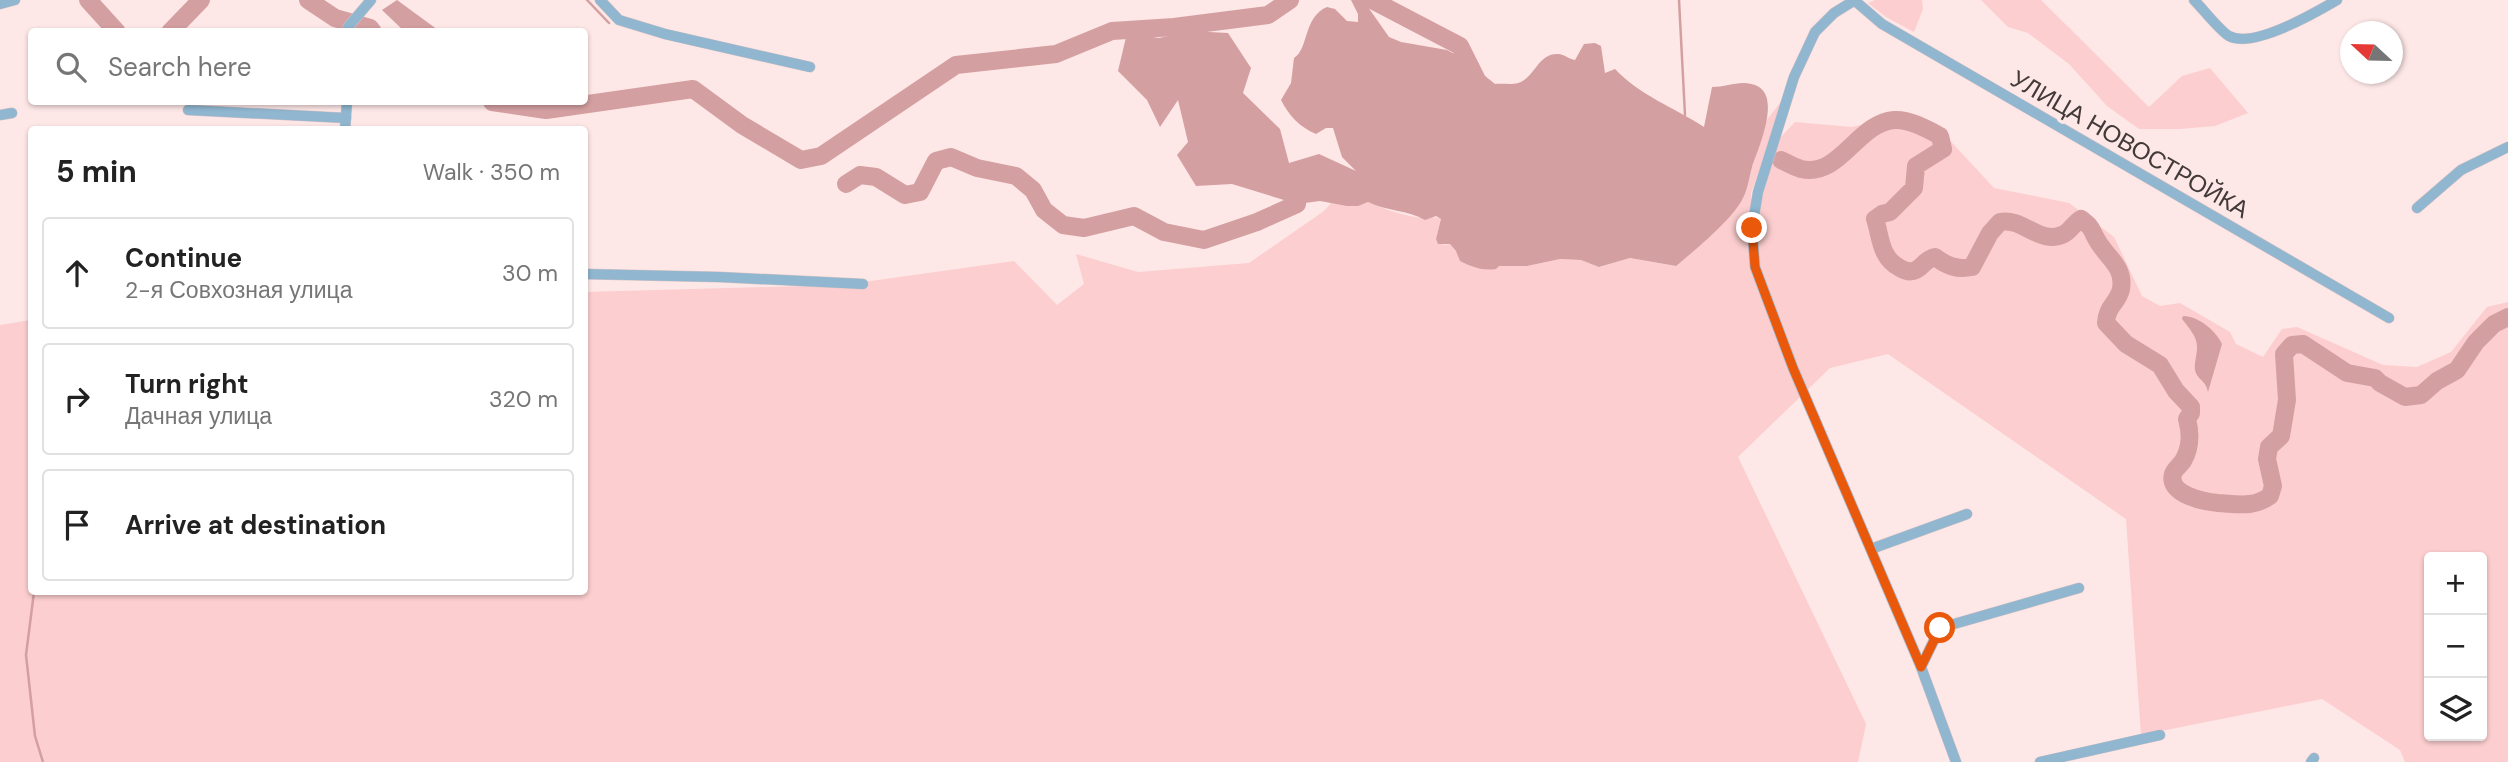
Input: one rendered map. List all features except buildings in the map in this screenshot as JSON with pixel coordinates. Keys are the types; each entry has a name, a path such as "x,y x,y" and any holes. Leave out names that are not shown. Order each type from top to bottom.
{"street":[{"path":"0,4 15,0"},
{"path":"349,28 370,0"},
{"path":"600,0 619,20 664,34 810,67"},
{"path":"1855,0 1834,13 1815,32 1794,77 1758,192 1752,228 1755,267 1793,368 1921,667 1953,761"},
{"name":"УЛИЦА НОВОСТРОЙКА","path":"1855,0 1882,24 2389,318"},
{"path":"2194,0 2229,36 2246,40 2277,30 2337,0"},
{"path":"188,110 346,124 347,105"},
{"path":"0,115 12,113"},
{"path":"2417,208 2460,170 2508,147"},
{"path":"588,274 863,284"},
{"path":"1871,549 1967,514"},
{"path":"1921,667 1940,628 2079,588"},
{"path":"2040,762 2160,735"}],"shaded area":[{"path":"397,0 435,28 401,28 382,10"},
{"path":"1351,0 1363,0 1389,37 1401,42 1447,50 1464,59 1495,84 1515,84 1524,80 1541,61 1552,54 1575,60 1584,44 1595,43 1601,46 1605,73 1615,69 1646,94 1704,127 1712,87 1742,83 1759,87 1765,93 1768,113 1743,198 1722,225 1676,266 1630,258 1599,267 1581,260 1560,259 1527,266 1482,269 1460,261 1450,244 1438,244 1436,239 1441,219 1436,216 1425,220 1368,202 1358,206 1320,201 1297,204 1232,184 1196,186 1177,155 1188,142 1178,100 1160,127 1147,100 1118,71 1127,33 1159,38 1190,31 1228,33 1251,68 1243,93 1280,129 1289,163 1319,154 1356,171 1342,157 1333,128 1326,128 1316,134 1310,131 1296,120 1281,100 1291,83 1294,58 1302,48 1314,18 1327,7 1335,9 1347,21 1358,22 1358,14"},
{"path":"1875,0 1922,0 1923,9 1914,32 1886,17 1868,3"},
{"path":"1981,0 2041,0 2149,107 2182,76 2210,68 2248,113 2215,126 2139,129 2107,106 2069,64 2028,33 2008,27"},
{"path":"1782,100 1774,131 1751,193 1751,201 1764,192 1778,140 1795,122 1852,127 1912,114 1942,132 1994,188 2069,203 2114,237 2142,296 2160,306 2180,303 2230,332 2236,344 2263,357 2282,329 2297,327 2383,365 2417,367 2451,352 2487,307 2508,302 2508,762 2405,762 2400,750 2322,699 2141,735 2126,519 1888,354 1830,368 1738,457 1866,724 1858,762 0,762 0,325 28,320 28,595 588,595 588,292 842,285 1014,261 1057,305 1084,284 1076,254 1138,272 1249,263 1324,211 1332,202 1359,205 1368,202 1410,216 1441,219 1436,239 1444,245 1450,244 1456,251 1499,266 1527,266 1559,259 1581,260 1600,267 1630,258 1675,266 1753,165 1766,121"},
{"path":"2183,316 2206,325 2222,344 2208,392 2196,373 2197,344 2182,319"}],"waterway":[{"path":"88,0 113,28"},
{"path":"174,28 201,0"},
{"path":"308,0 335,18 370,28"},
{"path":"587,0 609,23"},
{"path":"588,104 693,89 742,125 801,160 821,156 956,65 1056,54 1112,31 1174,27 1268,15 1290,0"},
{"path":"1372,0 1460,46 1479,84"},
{"path":"1679,0 1685,115"},
{"path":"512,105 546,110 581,105"},
{"path":"1781,160 1801,169 1815,170 1827,166 1869,130 1894,120 1912,123 1940,136 1943,149 1916,166 1914,188 1890,212 1875,219 1888,259 1908,271 1916,270 1935,257 1952,267 1972,267 1990,233 2000,222 2016,223 2039,234 2055,237 2064,234 2081,219 2085,222 2120,274 2121,289 2108,312 2106,323 2126,344 2160,365 2176,391 2191,407 2187,419 2189,446 2186,456 2174,472 2173,481 2181,492 2205,501 2245,504 2270,496 2273,486 2267,459 2269,447 2281,436 2287,400 2284,354 2292,345 2303,344 2347,373 2375,378 2405,397 2421,395 2437,381 2457,370 2476,342 2494,324 2508,317"},
{"path":"846,184 860,175 876,177 905,195 920,192 936,161 951,157 977,168 1016,176 1033,190 1044,210 1063,225 1084,228 1134,216 1164,232 1204,240 1257,222 1297,204 1299,182"},
{"path":"34,595 26,655 35,736 43,762"}],"route":[{"path":"1752,228 1755,267 1793,368 1921,667 1940,628"}]}
